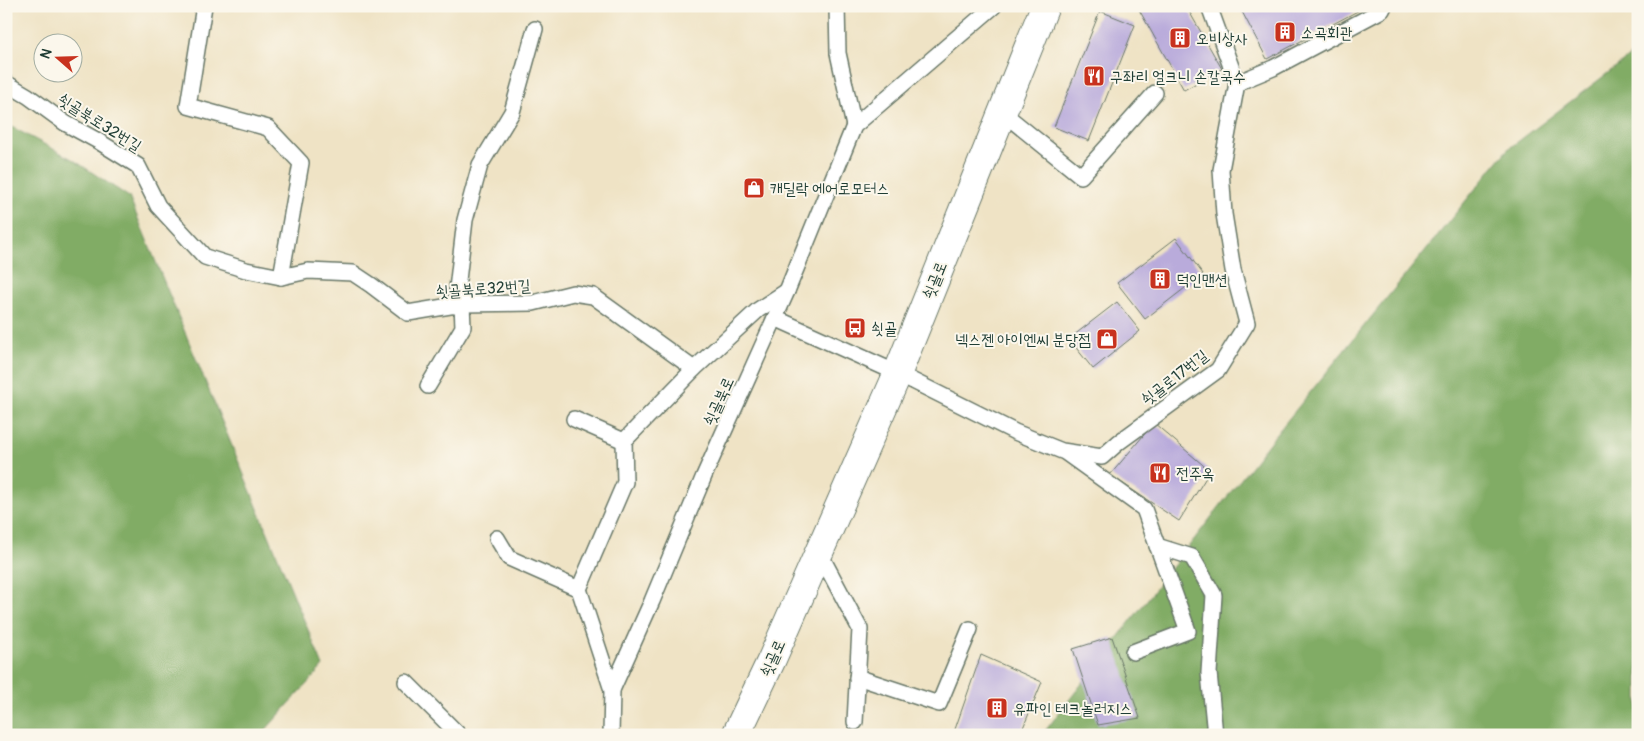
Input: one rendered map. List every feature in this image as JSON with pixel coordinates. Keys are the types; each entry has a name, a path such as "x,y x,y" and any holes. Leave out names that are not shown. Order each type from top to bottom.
{"street":[{"name":"쇳골로","path":"736,735 772,659 897,373 1045,6"}],"lane":[{"path":"204,6 188,106 268,128 301,163 281,276"},
{"path":"838,6 838,53 854,126"},
{"name":"쇳골북로","path":"612,690 704,476 787,291 854,126 994,6"},
{"path":"1209,6 1237,83 1273,68 1382,10 1384,6"},
{"path":"428,386 463,327 459,305 465,220 480,165 512,112 535,29"},
{"name":"쇳골북로32번길","path":"6,83 28,96 65,124 98,141 138,166 158,206 205,257 246,270 281,276 308,271 353,273 408,313 459,305 533,303 573,293 594,296 694,369"},
{"name":"쇳골로17번길","path":"775,318 897,373 1015,432 1062,451 1102,457 1119,442 1218,370 1246,323 1233,270 1225,223 1221,170 1237,83"},
{"path":"1002,112 1081,176 1155,93"},
{"path":"497,538 509,558 579,589 625,482 624,441 694,369 758,310 787,291"},
{"path":"574,419 624,441"},
{"path":"1062,451 1144,509 1188,631 1133,652"},
{"path":"1157,546 1192,557 1214,594 1209,673 1215,735"},
{"path":"819,552 860,629 855,722"},
{"name":"쇳골북로","path":"579,589 612,690 611,735"},
{"path":"857,677 938,704 970,629"},
{"path":"406,682 459,735"}],"green space":[{"path":"1638,50 1638,735 1042,735 1269,443 1507,150"},
{"path":"6,124 72,159 129,197 323,666 261,735 6,735"}],"building":[{"name":"오비상사","path":"1137,6 1186,6 1222,69 1184,90"},
{"name":"소곡회관","path":"1239,6 1367,6 1267,59"},
{"name":"구좌리 얼크니 손칼국수","path":"1100,11 1135,25 1089,141 1054,127"},
{"name":"덕인맨션","path":"1176,238 1203,274 1145,319 1117,283"},
{"path":"1117,302 1140,331 1093,369 1069,339"},
{"name":"전주옥","path":"1154,423 1210,471 1179,521 1110,475"},
{"path":"1112,637 1140,718 1098,725 1073,649"},
{"name":"유파인 테크놀러지스","path":"981,655 1042,682 1020,735 953,735"},
{"path":"1170,730 1172,735 1157,735 1157,734"}],"place":[{"name":"소곡회관","path":"1285,32"},
{"name":"오비상사","path":"1180,38"},
{"name":"구좌리 얼크니 손칼국수","path":"1094,76"},
{"name":"캐딜락 에어로모터스","path":"754,188"},
{"name":"덕인맨션","path":"1160,279"},
{"name":"쇳골","path":"855,328"},
{"name":"넥스젠 아이엔씨 분당점","path":"1107,339"},
{"name":"전주옥","path":"1160,473"},
{"name":"유파인 테크놀러지스","path":"997,708"}]}
